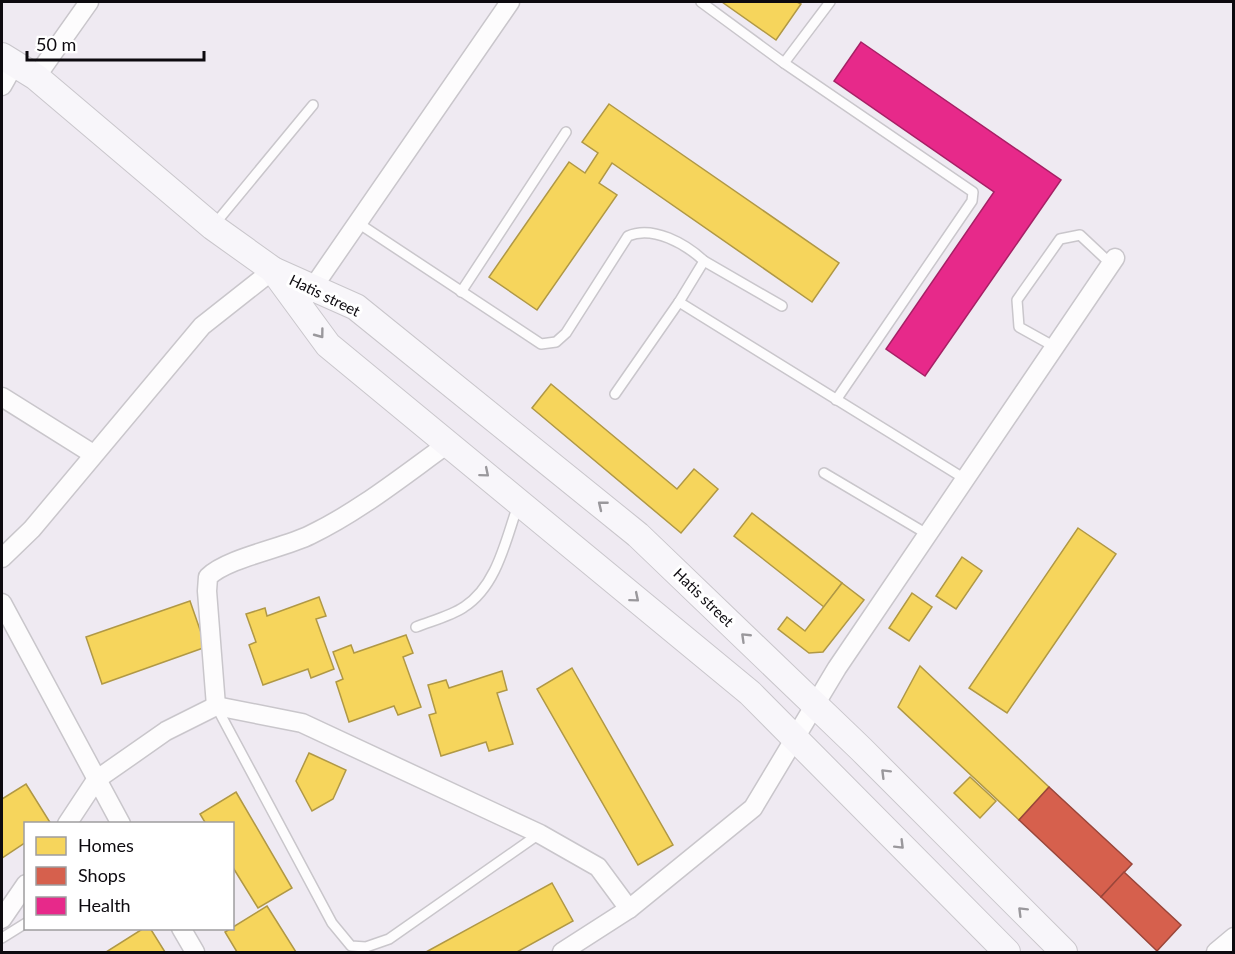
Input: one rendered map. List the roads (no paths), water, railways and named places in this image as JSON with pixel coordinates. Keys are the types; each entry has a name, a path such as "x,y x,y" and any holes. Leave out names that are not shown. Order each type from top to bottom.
{"main road":[{"name":"Hatis street","path":"18,65 213,227 306,297 328,345 750,693 1007,952"},
{"name":"Hatis street","path":"306,297 356,307 638,535 815,704 1064,952"}],"street":[{"path":"2,86 18,65 89,2"},
{"path":"306,297 510,2"},
{"path":"562,952 629,909 753,808 841,661 1113,261"},
{"path":"2,558 32,529 93,453 202,326 273,270"},
{"path":"2,397 93,453"},
{"path":"216,706 207,591 208,577 213,572 236,562 309,536 359,507 449,443"},
{"path":"2,603 120,822"},
{"path":"68,822 96,780 166,731 216,706 302,723 540,834 598,867 629,909"},
{"path":"2,919 24,887"},
{"path":"182,930 195,952"},
{"path":"1216,952 1233,938"}],"lane":[{"path":"701,2 784,63 973,192 972,201 836,400"},
{"path":"784,63 830,2"},
{"path":"213,227 313,105"},
{"path":"461,292 566,132"},
{"path":"358,224 542,344 556,342 566,333 628,236 638,231 650,232 694,252 704,261 782,306"},
{"path":"1054,347 1019,327 1017,300 1060,239 1080,235 1113,261"},
{"path":"615,394 680,302 704,261"},
{"path":"680,302 965,479"},
{"path":"824,474 927,534"},
{"path":"417,627 464,608 484,588 497,564 519,502"},
{"path":"216,706 332,923 351,946 366,947 389,939 540,834"},
{"path":"2,938 24,924"}]}
